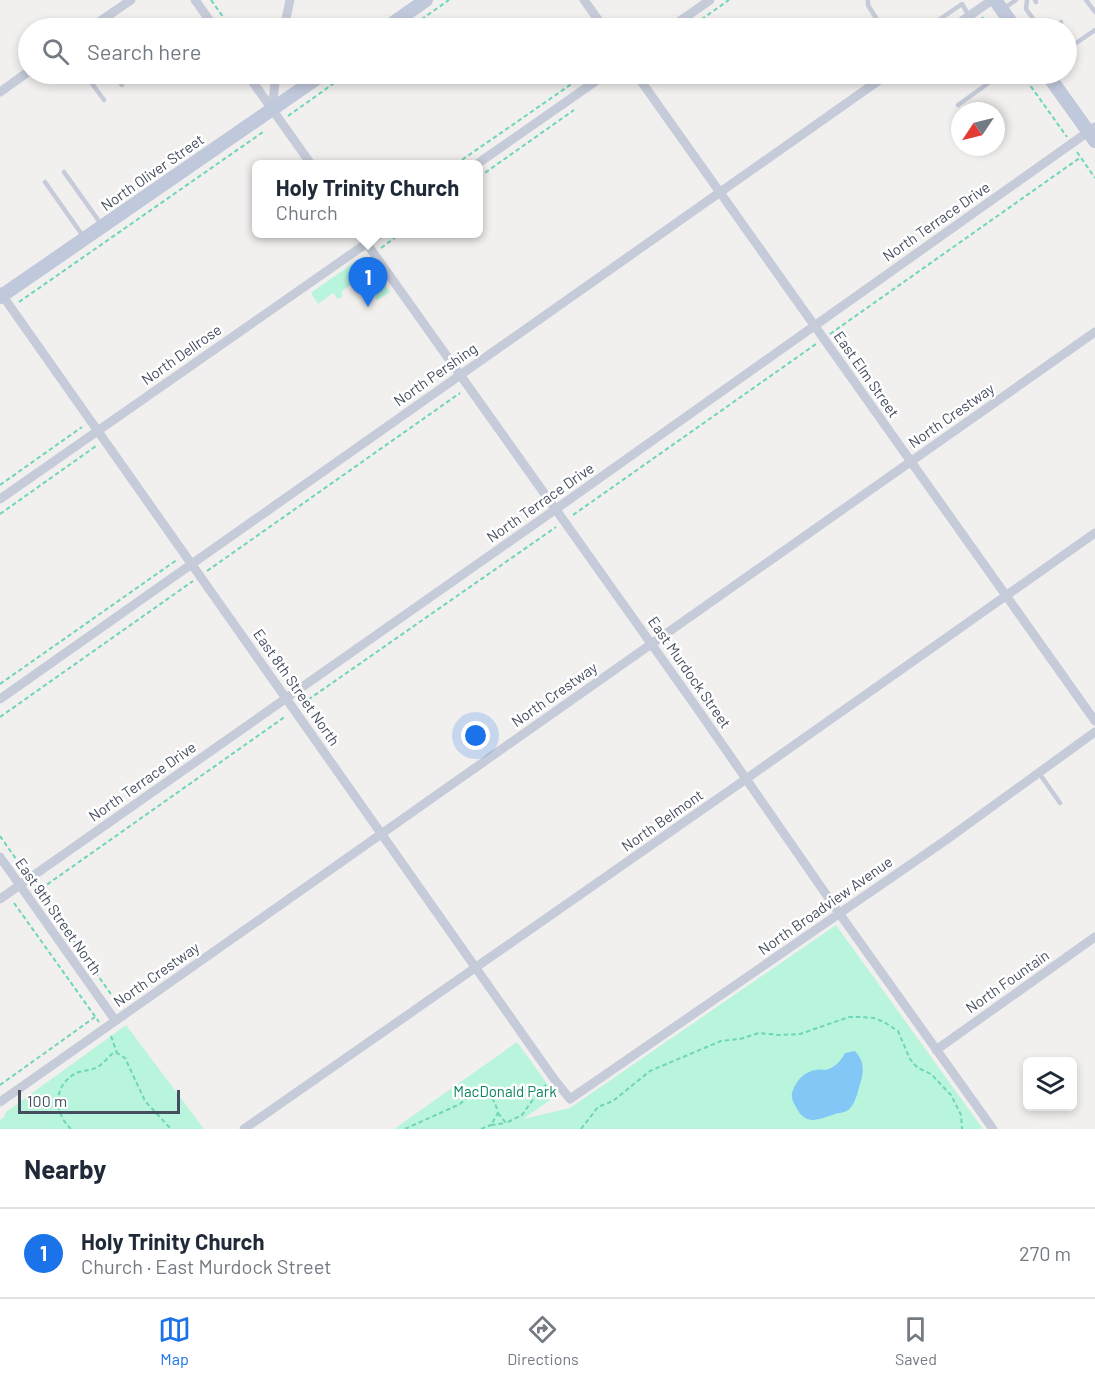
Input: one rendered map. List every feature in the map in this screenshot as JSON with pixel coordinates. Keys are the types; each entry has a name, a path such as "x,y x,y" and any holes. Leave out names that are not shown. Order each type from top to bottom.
{"main road":[{"path":"400,18 426,0"},
{"path":"996,3 1007,18"},
{"name":"North Oliver Street","path":"1,295 102,226 276,115 312,84"},
{"path":"1055,84 1093,133"}],"street":[{"path":"105,18 131,0"},
{"path":"195,0 208,18"},
{"path":"286,18 290,0"},
{"path":"584,0 597,18"},
{"path":"684,18 710,0"},
{"path":"966,18 996,3"},
{"path":"0,92 18,79"},
{"path":"254,84 308,160"},
{"path":"276,84 276,115"},
{"path":"483,161 592,84"},
{"name":"East Elm Street","path":"643,84 1095,721"},
{"name":"North Pershing","path":"0,699 874,84"},
{"name":"North Terrace Drive","path":"4,897 1071,144 1093,133"},
{"name":"East Murdock Street","path":"363,238 993,1129"},
{"name":"North Dellrose","path":"0,499 374,238"},
{"name":"East 8th Street North","path":"1,295 570,1099"},
{"name":"North Crestway","path":"0,1102 107,1023 1095,332"},
{"name":"North Belmont","path":"244,1129 1095,533"},
{"name":"North Broadview Avenue","path":"570,1099 946,840 1095,732"},
{"name":"East 9th Street North","path":"0,857 29,898 107,1023"},
{"name":"North Fountain","path":"936,1050 1095,937"}],"lane":[{"path":"867,0 876,18"},
{"path":"996,3 1016,0"},
{"path":"1027,0 1026,9 1033,18"},
{"path":"1086,0 1095,12"},
{"path":"942,18 961,2 969,16"},
{"path":"1077,42 1095,30"},
{"path":"93,84 104,100"},
{"path":"962,102 987,84"},
{"path":"64,172 102,226"},
{"path":"45,183 85,238"},
{"path":"1039,772 1060,803"}],"path":[{"path":"210,0 224,18"},
{"path":"423,18 449,0"},
{"path":"703,18 729,0"},
{"path":"12,308 276,115 330,84"},
{"path":"463,160 572,84"},
{"path":"606,87 610,84"},
{"path":"1029,84 1095,178"},
{"path":"483,174 577,108"},
{"path":"17,907 1081,158"},
{"path":"0,717 460,393"},
{"path":"0,485 82,427"},
{"path":"0,514 98,445"},
{"path":"0,684 178,559"},
{"path":"0,836 120,1007"},
{"path":"4,897 17,907 95,1017 107,1023 117,1053 125,1058 145,1101 171,1129"},
{"path":"0,1085 95,1017"},
{"path":"581,1129 598,1107 613,1101 650,1071 721,1041 740,1039 759,1033 800,1034 849,1017 861,1017 874,1018 898,1031 914,1064 931,1074 951,1095 961,1115 962,1129"},
{"path":"71,1129 60,1114 57,1101 60,1090 77,1072 98,1067 113,1053 117,1053"},
{"path":"481,1129 506,1123 522,1115 539,1091 554,1079"},
{"path":"405,1129 460,1104 473,1092 485,1093 495,1101 498,1113 506,1123"},
{"path":"491,1125 498,1113"}],"green space":[{"path":"362,257 366,258 390,292 377,300 364,281 359,285 356,281 341,292 343,296 338,299 333,293 318,304 312,292"},
{"name":"MacDonald Park","path":"836,925 983,1129 394,1129 517,1042 556,1096 523,1119 570,1108"},
{"path":"126,1025 204,1129 0,1129 0,1120 6,1112"}],"water":[{"path":"855,1051 862,1062 863,1073 851,1107 846,1111 818,1119 804,1117 792,1097 792,1092 799,1080 812,1071 832,1068 845,1053"}],"place":[{"name":"Holy Trinity Church","path":"368,307"}]}
